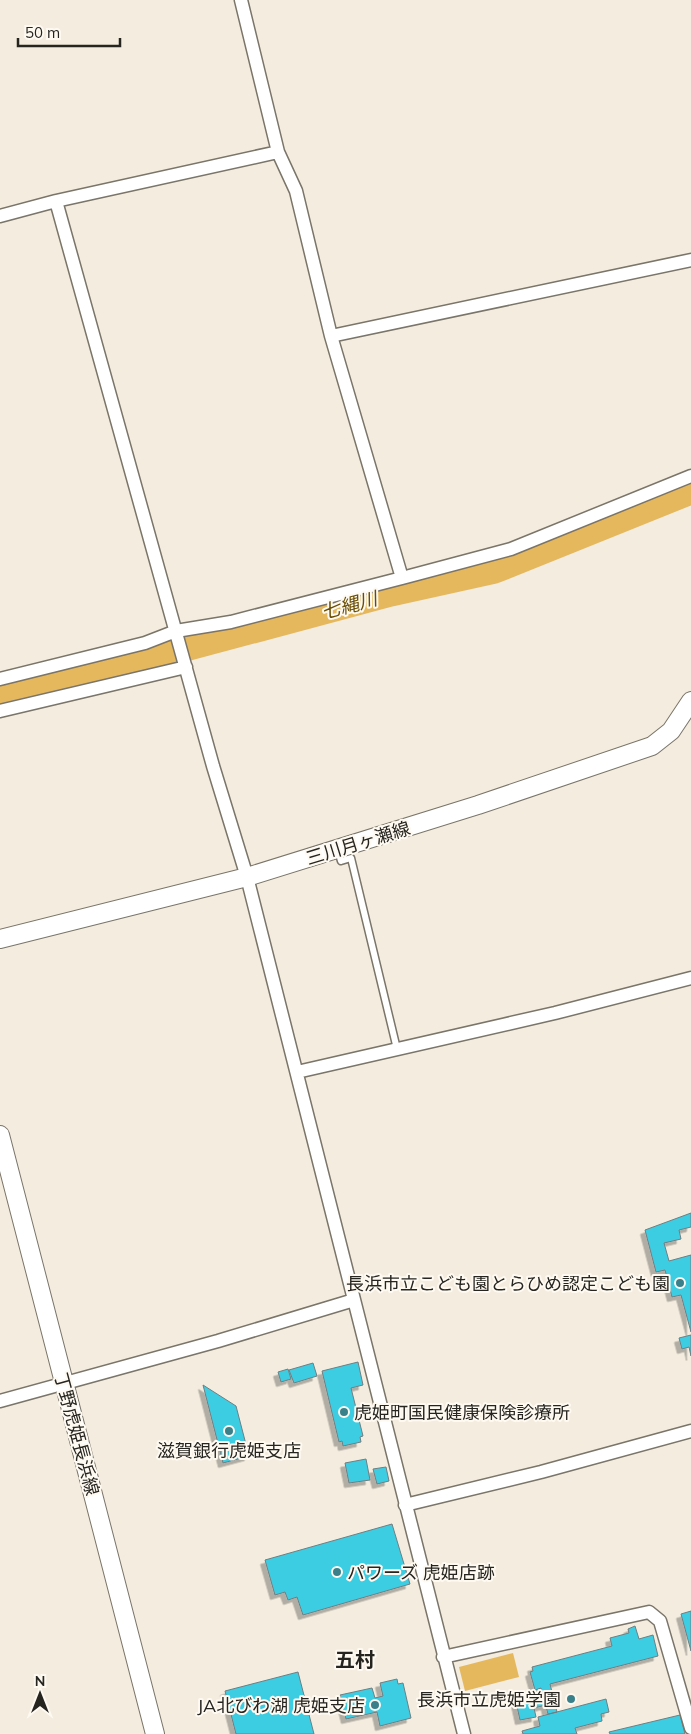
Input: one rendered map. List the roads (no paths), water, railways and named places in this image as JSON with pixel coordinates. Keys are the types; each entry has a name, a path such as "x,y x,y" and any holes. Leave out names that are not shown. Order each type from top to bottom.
{"main road":[{"name":"三川月ヶ瀬線","path":"0,939 247,877 478,805 652,746 671,731 691,701"},
{"name":"丁野虎姫長浜線","path":"0,1135 155,1734"}],"street":[{"path":"241,0 278,152 296,191 331,336 402,578"},
{"path":"0,216 56,201 278,152"},
{"path":"56,201 186,667 247,877 464,1734"},
{"path":"331,336 691,260"},
{"path":"0,679 145,643 176,631 231,622 511,549 691,476"},
{"path":"0,711 186,667"},
{"path":"297,1072 555,1013 691,978"},
{"path":"0,1401 218,1342 354,1300"},
{"path":"405,1505 541,1472 691,1431"},
{"path":"443,1657 649,1612 660,1621 691,1728"}],"lane":[{"path":"338,849 341,861 351,858 397,1049"}],"waterway":[{"name":"七縄川","path":"0,695 85,676 391,594 495,571 691,492"}],"place":[{"name":"長浜市立こども園とらひめ認定こども園","path":"680,1283"},
{"name":"虎姫町国民健康保険診療所","path":"344,1412"},
{"name":"滋賀銀行虎姫支店","path":"229,1431"},
{"name":"パワーズ 虎姫店跡","path":"337,1572"},
{"name":"長浜市立虎姫学園","path":"571,1699"},
{"name":"JA北びわ湖 虎姫支店","path":"375,1705"}],"district":[{"name":"五村","path":"355,1659"}]}
